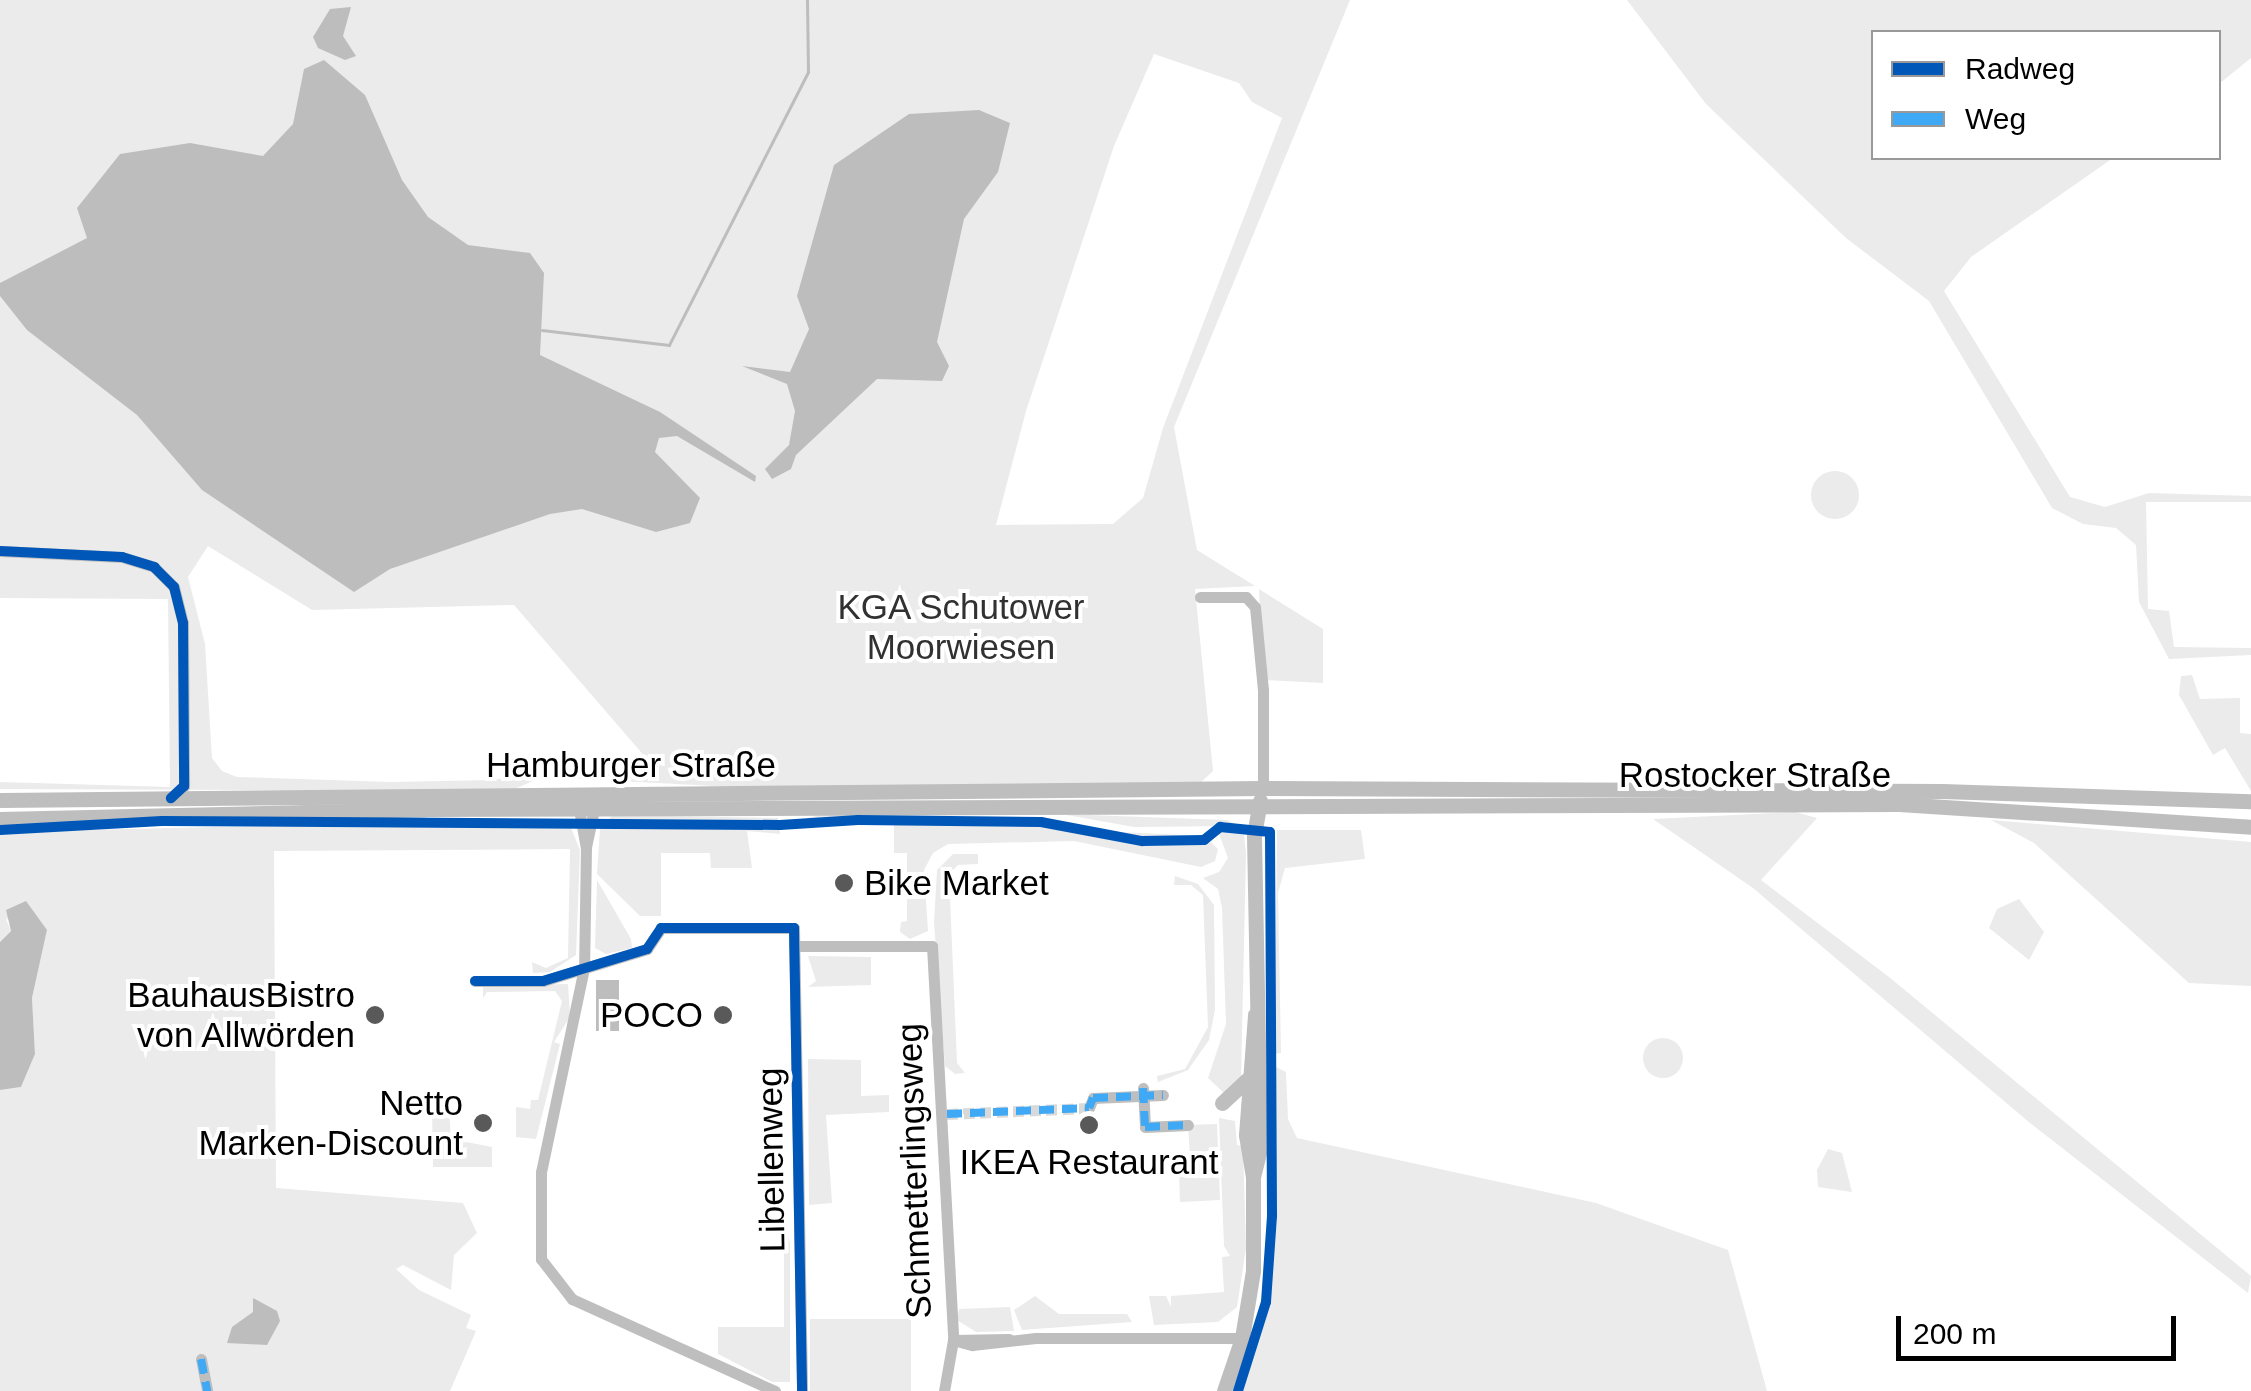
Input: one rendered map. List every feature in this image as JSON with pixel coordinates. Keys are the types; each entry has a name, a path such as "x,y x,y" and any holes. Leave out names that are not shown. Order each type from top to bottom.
{"main road":[{"name":"Hamburger Straße","path":"0,819 586,801 1262,788"},
{"name":"Rostocker Straße","path":"1262,788 1942,791 2251,801"},
{"path":"1253,1178 1246,1160 1262,788"},
{"name":"Hamburger Straße","path":"0,800 586,801 1259,810"},
{"name":"Rostocker Straße","path":"1259,810 1948,805 2170,826 2251,827"},
{"path":"1224,1391 1242,1338 1253,1271 1253,1178 1260,1148 1261,1032 1255,1014"},
{"path":"1222,1104 1236,1097 1249,1076"}],"street":[{"path":"0,552 122,557 154,567 174,587 183,624 184,786 172,798"},
{"path":"1200,597 1246,597 1255,607 1264,690 1262,788"},
{"path":"586,801 584,968 541,1172 539,1245 548,1276 572,1299 776,1391"},
{"name":"Libellenweg","path":"584,968 647,949 662,928 794,928 802,1391"},
{"name":"Schmetterlingsweg","path":"794,946 932,946 953,1340 944,1391"},
{"path":"475,981 543,980 584,968"},
{"path":"1143,1092 1144,1127 1188,1125"},
{"path":"1089,1108 1094,1098 1143,1092 1163,1095"},
{"path":"953,1340 1242,1338"},
{"path":"201,1358 207,1391"}],"green space":[{"name":"KGA Schutower Moorwiesen","path":"0,0 1350,0 1174,427 1197,550 1255,586 1195,589 1213,771 1199,784 753,788 561,778 535,780 510,791 0,789 0,782 170,787 168,599 0,598","holes":["1154,54 1239,83 1252,102 1282,118 1163,428 1143,498 1113,524 996,525 1026,411 1114,146","208,546 312,610 514,605 659,773 553,769 493,780 390,782 237,777 222,771 212,758 205,644 188,577"]},
{"path":"1627,0 2251,0 2251,58 2221,82 2221,30 1871,30 1871,160 2110,160 1971,257 1944,291 2070,497 2105,507 2149,493 2251,496 2251,502 2146,502 2148,609 2169,611 2174,647 2251,648 2251,655 2169,659 2139,602 2136,545 2116,528 2083,524 2052,508 1929,301 1846,238 1706,104"},
{"path":"1835,471 1852,478 1859,495 1852,512 1835,519 1818,512 1811,495 1818,478"},
{"path":"1259,589 1323,629 1323,683 1263,680"},
{"path":"2192,675 2200,699 2240,698 2240,733 2251,734 2251,791 2225,748 2213,755 2179,695 2181,676"},
{"path":"1795,812 1817,818 1761,880 1889,977 2251,1276 2248,1293 2030,1123 1753,888 1653,819"},
{"path":"828,814 1050,819 1118,832 1204,836 1218,849 1215,861 1201,867 1074,841 948,844 933,853 924,870 928,931 910,939 900,932 901,922 907,921 907,853 894,853 894,823 807,824 807,818"},
{"path":"1061,814 1227,820 1240,826 1134,827"},
{"path":"613,815 778,818 780,834 747,831 752,868 711,868 710,853 661,853 661,916 640,916 597,874 600,828"},
{"path":"1991,820 2251,842 2251,986 2189,983 2034,843"},
{"path":"429,822 571,828 580,850 576,955 550,972 533,973 532,962 546,968 568,958 570,849 274,851 276,1188 463,1203 477,1233 454,1255 451,1290 403,1265 396,1269 419,1290 471,1315 466,1328 476,1331 450,1391 0,1391 0,1090 21,1087 35,1054 32,998 47,930 6,919 11,931 0,942 0,832"},
{"path":"1277,830 1361,830 1365,859 1285,868 1278,893 1281,1053 1275,1054"},
{"path":"1218,831 1244,835 1246,853 1241,1080 1224,1093 1208,1078 1226,1024 1222,908 1218,889 1203,878 1219,872 1228,858"},
{"path":"953,854 978,854 978,864 958,865 949,874 957,1063 965,1073 955,1074 945,1066 934,923 937,870"},
{"path":"1175,876 1198,884 1214,905 1215,1010 1209,1040 1188,1070 1158,1082 1157,1076 1185,1069 1208,1027 1203,895 1191,885 1174,885"},
{"path":"597,880 631,939 632,948 606,954 595,948"},
{"path":"2019,899 2044,932 2029,960 1989,928 1997,909"},
{"path":"808,956 871,957 871,985 808,987 816,981"},
{"path":"568,984 570,1017 554,1042 560,1044 536,1139 516,1137 516,1107 530,1109 531,1100 538,1100 562,1001 555,991 487,992 483,998 483,986"},
{"path":"1663,1038 1677,1044 1683,1058 1677,1072 1663,1078 1649,1072 1643,1058 1649,1044"},
{"path":"808,1059 861,1060 861,1096 889,1095 889,1112 826,1115 832,1203 809,1205"},
{"path":"1274,1066 1286,1072 1288,1119 1297,1138 1596,1203 1728,1250 1767,1391 1240,1391 1268,1298"},
{"path":"449,1109 451,1139 492,1147 492,1167 433,1167 432,1110"},
{"path":"1219,1118 1235,1121 1237,1145 1243,1146 1246,1248 1237,1307 1218,1322 1154,1325 1149,1296 1166,1296 1171,1307 1171,1296 1224,1292 1222,1257 1230,1256 1224,1246"},
{"path":"1217,1124 1220,1200 1180,1202 1179,1174 1191,1173 1188,1125"},
{"path":"1828,1149 1842,1153 1852,1192 1818,1187 1817,1170"},
{"path":"784,1223 790,1243 790,1382 772,1382 718,1354 718,1327 784,1327"},
{"path":"1035,1296 1059,1314 1127,1314 1132,1322 1022,1330 1014,1310"},
{"path":"1010,1307 1014,1331 976,1332 957,1320 959,1309"},
{"path":"810,1319 911,1319 911,1391 810,1391"}],"shaded area":[{"path":"351,7 343,36 356,56 345,60 318,48 313,37 330,9"},
{"path":"324,60 365,95 402,180 428,217 468,245 530,253 544,273 540,355 660,412 756,476 755,482 677,436 659,438 655,452 700,498 690,523 656,532 582,509 550,514 390,569 354,592 202,490 137,415 27,330 0,296 0,283 87,238 77,208 120,154 190,143 263,156 293,124 304,69"},
{"path":"979,110 1010,123 998,172 964,219 937,342 949,366 942,381 877,379 796,455 791,469 772,479 765,469 789,445 795,411 787,384 742,366 790,372 809,329 797,296 834,165 909,114"},
{"path":"26,901 47,930 32,998 35,1054 21,1087 0,1090 0,942 11,931 6,910"},
{"path":"596,980 619,980 619,1031 596,1031"},
{"path":"253,1298 277,1311 280,1321 267,1345 227,1343 232,1327 253,1312"}],"waterway":[{"path":"542,330 669,345 808,72 807,0"}],"tunnel":[{"path":"947,1114 1089,1108"}],"marked path":[{"path":"1143,1088 1145,1127 1188,1125"},
{"path":"947,1114 1089,1108 1093,1098 1163,1095"},
{"path":"201,1359 207,1391"}],"cycle path":[{"path":"0,551 122,557 154,567 174,587 183,623 184,786 171,798"},
{"path":"0,830 162,821 780,825 858,820 1041,822 1142,841 1204,840 1220,827 1270,832 1272,1216 1266,1302 1238,1391"},
{"path":"475,981 543,981 647,949 661,928 794,928 802,1391"}],"place":[{"name":"Bike Market","path":"844,883"},
{"name":"BauhausBistro von Allwörden","path":"375,1015"},
{"name":"POCO","path":"723,1015"},
{"name":"Netto Marken-Discount","path":"483,1123"},
{"name":"IKEA Restaurant","path":"1089,1125"}]}
